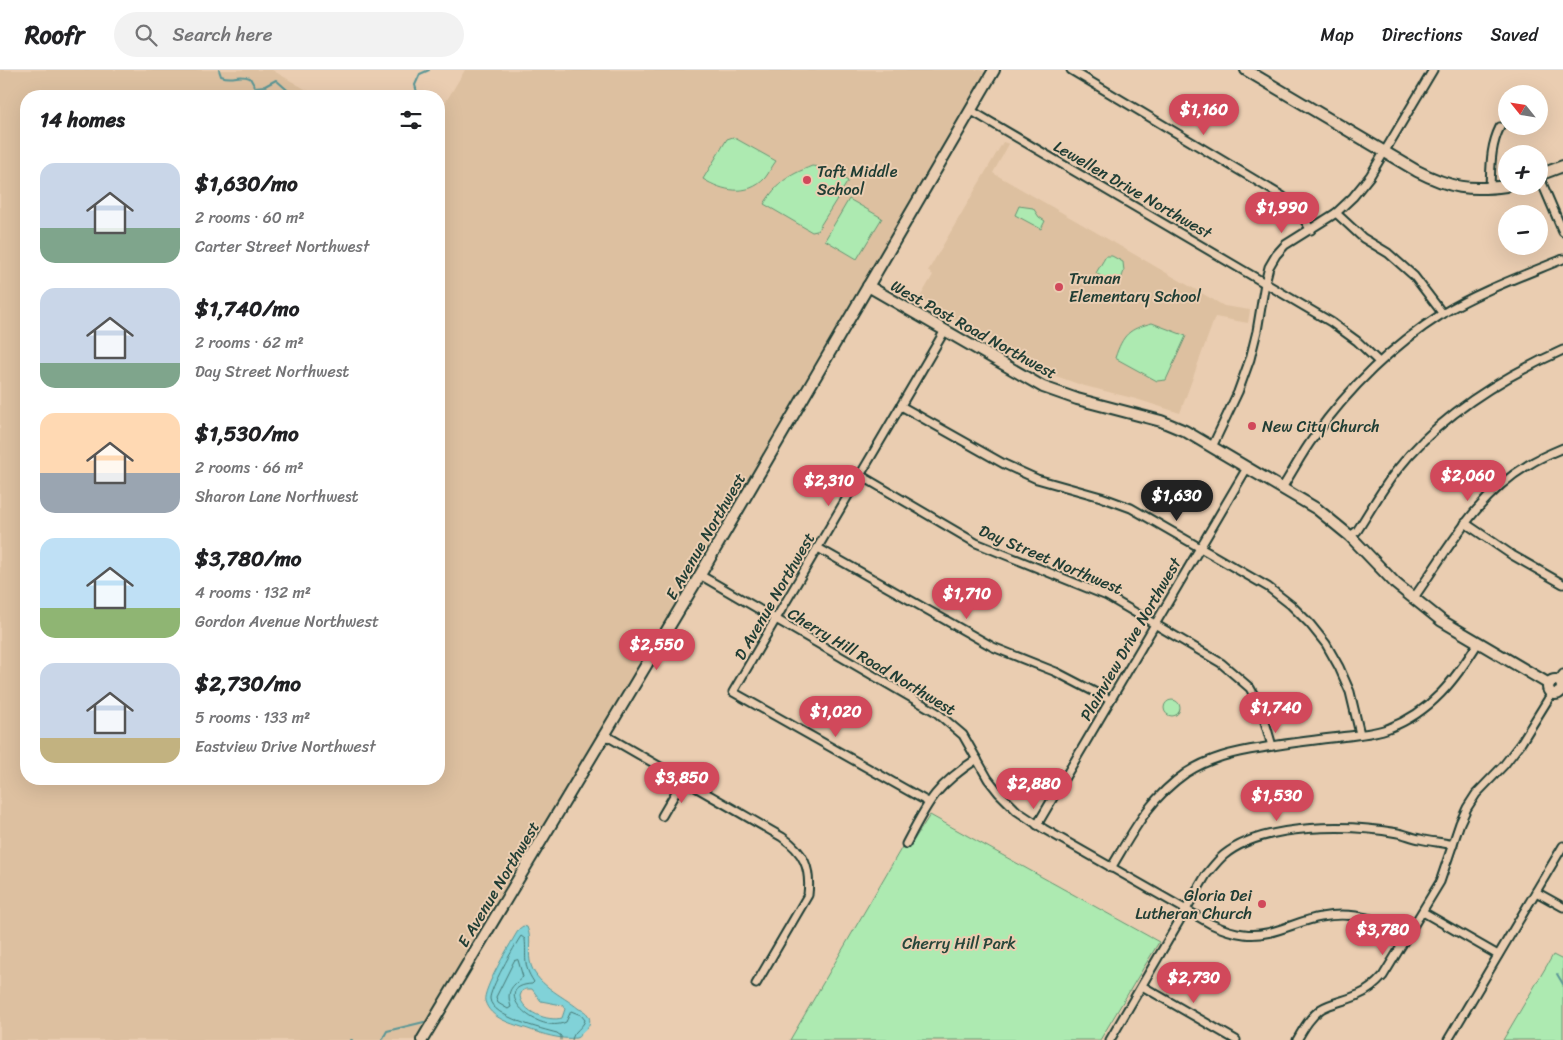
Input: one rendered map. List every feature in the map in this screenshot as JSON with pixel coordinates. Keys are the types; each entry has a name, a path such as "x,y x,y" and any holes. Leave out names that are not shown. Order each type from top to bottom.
{"street":[{"name":"E Avenue Northwest","path":"422,1040 700,575 994,70"},
{"path":"1071,70 1282,196 1297,209 1311,230"},
{"path":"1246,70 1422,173 1444,183 1467,189 1498,187"},
{"path":"1212,447 1238,392 1250,359 1261,312 1265,282 1269,267 1276,254 1285,245 1336,213 1353,197 1370,176 1385,152 1430,71"},
{"name":"Lewellen Drive Northwest","path":"970,110 1344,330 1378,362"},
{"path":"1490,188 1491,153 1498,131"},
{"path":"1548,172 1563,166"},
{"path":"1547,195 1563,232"},
{"path":"1336,213 1363,238 1388,253 1414,276 1443,314"},
{"path":"1282,488 1314,437 1345,398 1378,362 1443,314 1487,290 1563,259"},
{"name":"West Post Road Northwest","path":"868,286 944,332 1043,387 1077,399 1161,421 1184,431 1212,447 1316,509 1350,536 1396,584 1442,621 1478,643 1558,686"},
{"name":"D Avenue Northwest","path":"928,802 734,692 944,332"},
{"path":"1350,536 1357,531 1396,471 1424,440 1455,412 1488,388 1535,362 1563,350"},
{"path":"901,406 1004,464 1037,479 1131,508 1268,587 1291,605 1326,644 1350,692 1360,734"},
{"path":"1413,599 1465,523 1479,506 1501,485 1528,465 1563,448"},
{"name":"Plainview Drive Northwest","path":"1037,824 1247,468"},
{"name":"Day Street Northwest","path":"860,475 976,543 1107,596 1221,662 1250,688 1261,708 1272,746"},
{"path":"1465,523 1512,555 1563,584"},
{"path":"818,548 993,647 1056,672 1110,700"},
{"name":"Cherry Hill Road Northwest","path":"700,575 936,712 963,735 999,793 1017,811 1111,868 1211,924 1230,932 1246,935 1262,934 1320,917 1358,915 1378,920 1409,935"},
{"path":"1111,868 1143,814 1163,792 1187,772 1229,753 1387,729 1407,720 1444,691 1460,672 1478,643"},
{"path":"1297,1040 1308,1022 1320,1010 1334,1002 1357,996 1371,988 1383,976 1440,882 1467,808 1476,794 1504,765 1521,743 1558,686"},
{"path":"605,735 793,844 802,857 808,868 808,895 756,984"},
{"path":"906,844 928,802 946,781 977,759"},
{"path":"662,816 683,780"},
{"path":"1110,1040 1206,875 1224,855 1244,843 1269,834 1312,828 1347,828 1398,833 1420,840 1437,841 1453,845"},
{"path":"1448,1040 1563,846"},
{"path":"1536,892 1563,907"},
{"path":"1423,912 1498,955"},
{"path":"1142,986 1236,1040"},
{"path":"1357,996 1360,1004"}],"shaded area":[{"path":"0,70 272,70 307,90 20,90 20,785 445,785 445,103 465,70 981,70 991,76 422,1040 0,1040"},
{"name":"Truman Elementary School","path":"1003,142 1009,144 993,173 1224,306 1250,310 1248,323 1215,317 1180,413 1081,385 1042,371 919,299 933,275 928,271"}],"green space":[{"path":"733,137 776,161 765,178 751,188 743,190 726,189 703,179 727,139"},
{"path":"812,166 827,168 848,181 817,231 812,232 764,204 784,180"},
{"path":"849,199 882,218 857,259 825,240"},
{"path":"1019,206 1033,208 1039,217 1045,221 1041,229 1015,215"},
{"path":"1106,256 1112,256 1123,262 1124,271 1120,282 1115,285 1096,273"},
{"path":"1152,323 1186,336 1166,380 1157,381 1115,358 1124,338 1132,330"},
{"path":"1172,700 1180,708 1172,716 1164,708"},
{"name":"Cherry Hill Park","path":"930,815 1159,942 1100,1040 790,1040 902,847 908,849"},
{"path":"1553,955 1563,960 1563,1040 1503,1040"}],"water":[{"path":"523,926 527,927 530,961 537,976 543,983 588,1015 589,1025 577,1037 564,1038 539,1033 503,1020 488,1007 485,995 488,987 498,965 519,929","holes":["532,989 541,1001 562,1005 565,1009 562,1018 550,1019 543,1017 525,1007 520,996 522,991"]}],"waterway":[{"path":"219,70 221,76 250,78 255,87 265,86 276,80 287,90"},
{"path":"416,90 415,85 420,74 429,70"},
{"path":"1557,974 1563,984"},
{"path":"382,1040 387,1031 424,1022"}],"place":[{"name":"Taft Middle School","path":"807,180"},
{"name":"Truman Elementary School","path":"1059,287"},
{"name":"New City Church","path":"1252,426"},
{"name":"Gloria Dei Lutheran Church","path":"1262,904"}]}
